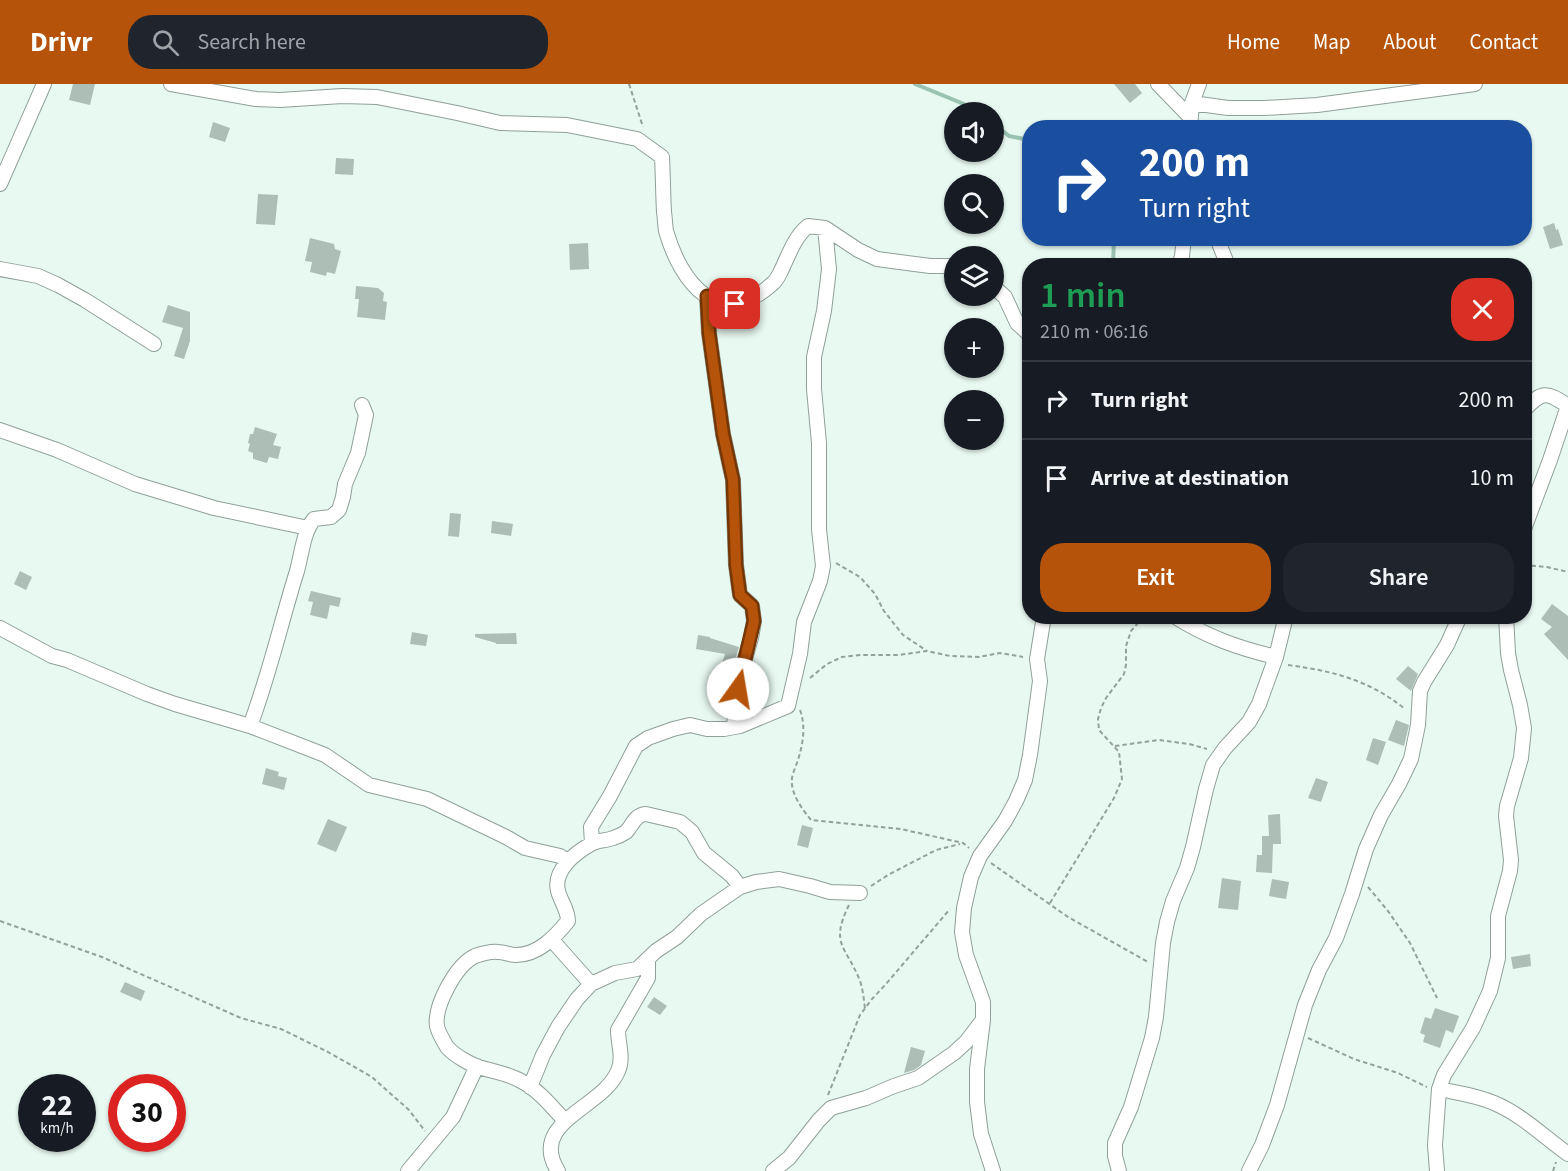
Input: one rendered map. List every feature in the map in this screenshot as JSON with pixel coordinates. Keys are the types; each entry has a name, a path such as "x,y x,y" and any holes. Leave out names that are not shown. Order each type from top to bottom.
{"street":[{"path":"0,184 44,84"},
{"path":"171,84 256,99 377,97 501,123 567,125 637,139 662,157 666,229 680,267 697,289 717,302 735,304 753,297 774,283 800,232 808,226 825,228 858,250 877,259 944,266"},
{"path":"1158,84 1191,116"},
{"path":"1191,116 1198,84"},
{"path":"1191,116 1228,108 1306,106 1475,84"},
{"path":"592,843 591,827 636,746 648,738 690,725 707,729 740,726 788,706 800,654 804,622 820,581 823,566 819,529 819,443 814,389 814,357 824,311 829,269 825,228"},
{"path":"0,269 38,276 58,285 154,344"},
{"path":"707,296 709,333 723,434 733,480 737,575 740,595 752,606 754,621 740,676 734,727"},
{"path":"1004,296 1017,322 1022,327"},
{"path":"1532,402 1542,394 1552,396 1568,406 1532,508"},
{"path":"250,726 260,700 308,528 314,519 331,517 339,510 345,484 358,453 366,415 362,405"},
{"path":"0,430 57,450 135,484 214,508 308,528"},
{"path":"993,1171 981,1134 977,1102 977,1069 983,1002 966,955 962,932 964,908 971,877 980,856 1005,821 1025,780 1040,681 1037,659 1043,624"},
{"path":"1187,624 1224,643 1276,660"},
{"path":"1119,1171 1115,1156 1115,1143 1131,1107 1152,1038 1167,922 1187,868 1213,765 1249,722 1259,704 1276,660 1284,624"},
{"path":"1249,1171 1262,1145 1276,1105 1305,1005 1319,970 1336,938 1366,849 1411,759 1418,725 1420,691 1456,624"},
{"path":"1437,1171 1434,1145 1439,1089 1444,1075 1473,1028 1490,991 1498,958 1498,916 1510,871 1506,816 1521,758 1524,728 1508,653 1506,624"},
{"path":"0,628 52,656 67,660 147,694 250,726 325,755 369,785 427,799 525,848 560,856 567,861"},
{"path":"565,1121 537,1092 523,1082 506,1073 477,1066 461,1058 447,1046 437,1027 438,1011 447,989 461,967 475,957 495,951 516,956 531,952 546,944 568,921 568,913 557,888 558,876 567,861 592,843 613,839 627,831 640,814 680,822 692,832 704,853 732,876 740,887"},
{"path":"530,1087 558,1027 577,999 591,984 615,973 637,969 656,951 677,937 701,914 740,887 779,879 830,892 860,893"},
{"path":"551,939 591,984"},
{"path":"558,1171 549,1152 551,1142 557,1129 612,1083 620,1069 618,1030 648,978 648,960"},
{"path":"773,1171 789,1158 831,1108 866,1098 918,1078 954,1053 983,1020"},
{"path":"408,1171 453,1117 477,1066"},
{"path":"1439,1089 1478,1097 1497,1104 1568,1154"}],"path":[{"path":"629,84 649,147"},
{"path":"821,554 860,577 875,594 903,635 927,651"},
{"path":"1532,565 1568,572"},
{"path":"1050,904 1114,798 1122,779 1119,752 1099,730 1098,719 1106,698 1124,674 1126,646 1131,631 1137,624"},
{"path":"808,679 827,664 842,657 860,655 899,655 927,651 950,656 979,657 1000,653 1037,659"},
{"path":"1276,660 1360,681 1393,700 1411,715 1418,725"},
{"path":"788,706 796,699 804,721 801,746 792,779 793,791 811,820 901,829 963,843 1068,918 1161,969"},
{"path":"1115,746 1159,740 1189,744 1220,754"},
{"path":"865,1009 860,980 842,946 840,936 841,921 849,904 860,893 915,860 936,850 963,843"},
{"path":"1359,870 1360,880 1378,899 1410,943 1437,998"},
{"path":"819,1120 831,1085 861,1015 915,948 969,888"},
{"path":"0,921 102,957 242,1018 281,1029 319,1047 372,1077 409,1110 433,1142"},
{"path":"1296,1035 1353,1059 1398,1073 1431,1089 1439,1089"}],"building":[{"path":"73,84 95,84 90,105 69,100"},
{"path":"1114,84 1135,84 1142,93 1130,103"},
{"path":"213,122 230,128 225,142 209,137"},
{"path":"336,158 354,159 353,175 335,174"},
{"path":"258,194 278,195 275,225 256,224"},
{"path":"1554,223 1563,245 1550,249 1543,227"},
{"path":"310,238 334,244 335,249 341,251 335,274 327,272 326,276 310,272 312,262 305,261"},
{"path":"588,243 589,269 570,270 569,244"},
{"path":"356,286 378,288 384,293 383,301 387,302 385,320 357,317 359,299 355,299"},
{"path":"168,305 190,312 190,341 184,359 174,356 183,328 162,322"},
{"path":"255,427 277,434 273,445 281,447 278,459 269,457 267,463 253,459 253,453 248,451 250,444 248,443"},
{"path":"450,513 461,514 459,537 448,536"},
{"path":"492,521 513,524 511,536 491,533"},
{"path":"20,571 32,577 26,590 14,584"},
{"path":"311,591 341,598 339,607 330,605 327,619 310,615 313,602 308,601"},
{"path":"1552,604 1568,616 1568,660 1544,634 1552,627 1541,619"},
{"path":"412,632 428,635 426,646 410,644"},
{"path":"516,633 517,644 496,644 475,637 475,634"},
{"path":"698,635 739,647 732,670 721,667 725,654 696,649"},
{"path":"1408,666 1418,674 1411,691 1396,679"},
{"path":"1396,720 1409,725 1404,746 1388,740"},
{"path":"1373,738 1386,742 1378,765 1366,760"},
{"path":"266,768 279,772 278,776 287,778 284,790 262,784"},
{"path":"1316,778 1328,782 1321,802 1308,798"},
{"path":"1280,814 1281,844 1273,844 1272,873 1256,872 1257,855 1262,855 1262,836 1269,836 1268,815"},
{"path":"328,819 347,827 336,852 317,844"},
{"path":"802,825 813,828 808,848 797,845"},
{"path":"1222,878 1241,881 1238,910 1218,908"},
{"path":"1272,879 1289,882 1286,899 1269,896"},
{"path":"1530,954 1531,966 1513,969 1511,957"},
{"path":"125,982 145,991 141,1001 120,992"},
{"path":"654,997 667,1006 660,1015 647,1007"},
{"path":"1435,1008 1459,1016 1453,1033 1446,1030 1440,1048 1423,1042 1425,1035 1420,1033 1425,1017 1431,1019"},
{"path":"911,1047 925,1051 921,1065 904,1073"}],"waterway":[{"path":"915,84 959,102"},
{"path":"1004,132 1009,136 1022,139"},
{"path":"1113,258 1114,246"}],"route":[{"path":"735,304 717,302 707,296 709,333 723,434 733,480 736,565 740,595 752,606 754,621 738,689"}]}
